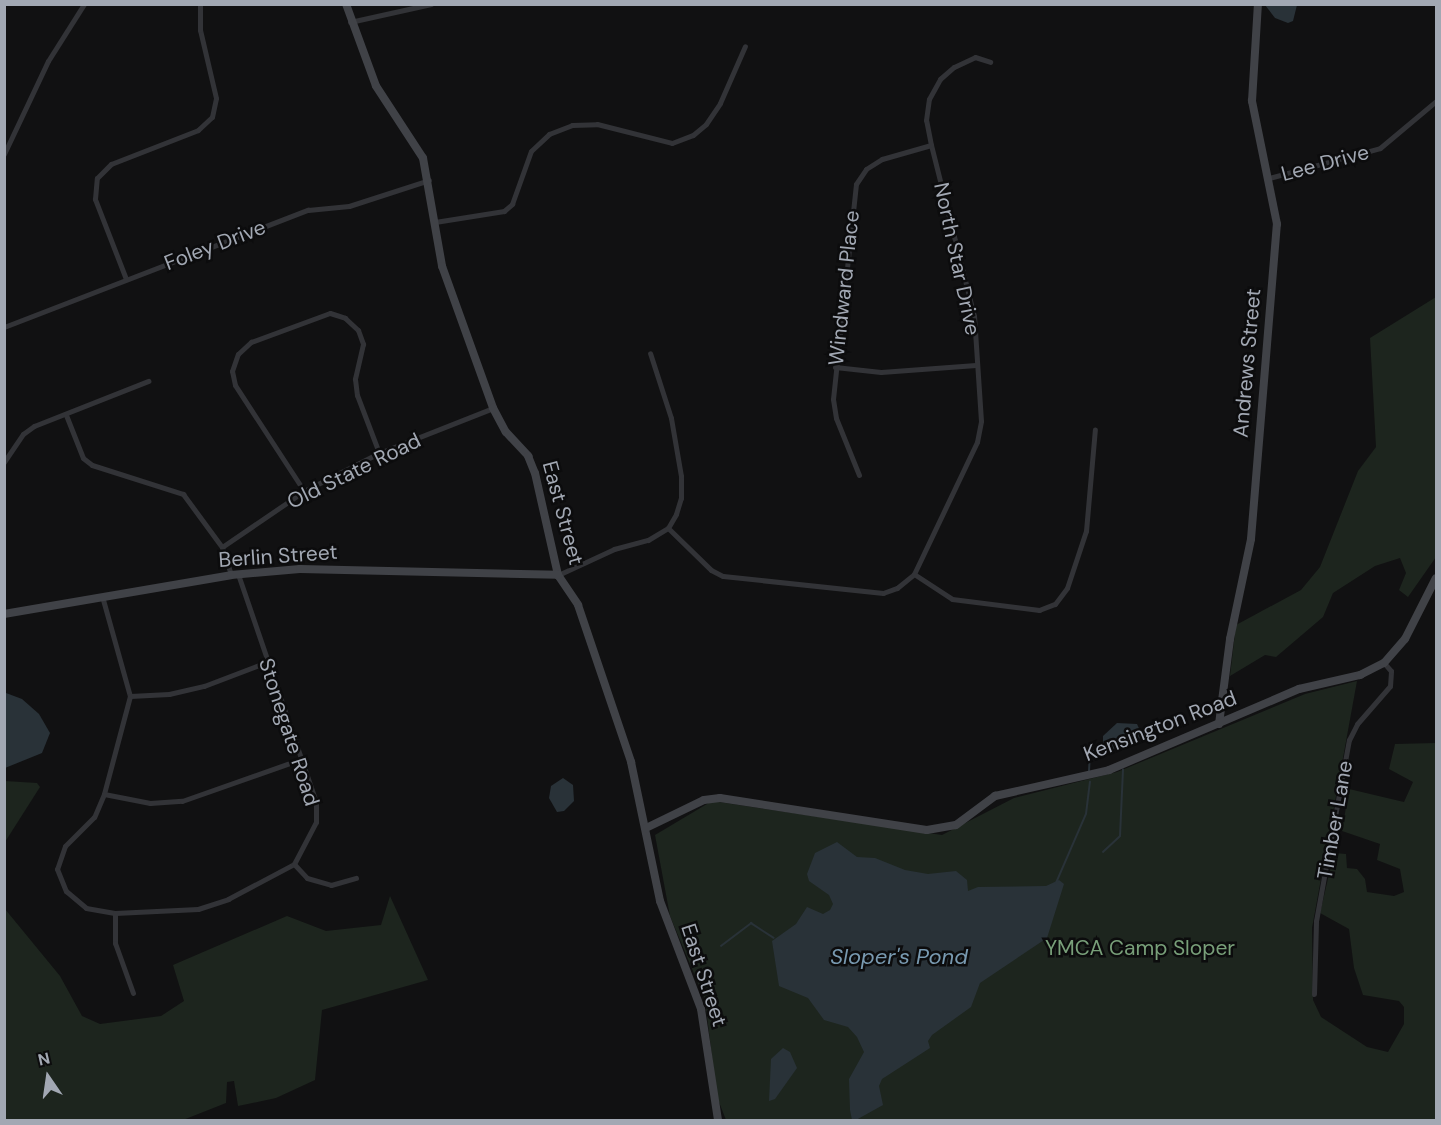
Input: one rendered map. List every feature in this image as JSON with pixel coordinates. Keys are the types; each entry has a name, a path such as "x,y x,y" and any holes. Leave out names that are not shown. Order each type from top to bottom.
{"main road":[{"name":"East Street","path":"346,4 376,86 423,158 429,180 442,266 493,408 531,465 558,575 578,605 631,762 660,901 701,1009 718,1120"},
{"name":"Andrews Street","path":"1219,724 1254,513 1277,224 1252,101 1258,4"},
{"name":"Berlin Street","path":"4,614 234,575 300,569 383,569 558,575"},
{"name":"Kensington Road","path":"646,828 704,800 720,798 927,830 956,825 995,796 1109,770 1299,689 1360,675 1384,663 1405,639 1437,578"}],"street":[{"path":"4,154 48,61 84,4"},
{"path":"126,279 95,199 97,178 111,164 198,130 212,117 216,98 200,30 200,4"},
{"path":"351,22 431,4"},
{"path":"435,222 504,211 512,204 531,151 549,134 572,124 597,124 672,143 693,135 706,124 720,102 745,46"},
{"name":"North Star Drive","path":"668,528 711,570 723,576 883,593 897,588 914,574 978,442 981,421 974,316 931,145 926,120 929,99 940,79 975,57 990,62"},
{"name":"Lee Drive","path":"1269,178 1380,148 1437,100"},
{"name":"Windward Place","path":"859,474 836,417 835,367 856,184 866,169 882,159 931,145"},
{"name":"Foley Drive","path":"4,327 308,210 349,206 429,180"},
{"path":"304,491 235,386 232,371 238,354 251,342 330,312 345,318 358,330 363,344 355,379 357,395 379,453"},
{"path":"558,575 614,549 648,540 668,528 681,498 681,476 672,418 650,353"},
{"path":"835,367 881,372 976,365"},
{"path":"4,462 23,434 148,381"},
{"name":"Old State Road","path":"222,547 304,491 379,453 493,408"},
{"name":"Stonegate Road","path":"66,415 83,458 92,465 183,494 222,547 267,662 316,802 316,822 294,864"},
{"path":"914,574 952,599 1039,610 1055,604 1066,588 1086,531 1095,429"},
{"path":"102,596 130,696 104,794 94,817 65,846 57,869 66,891 86,908 115,913 198,909 228,899 294,864 307,878 331,885 356,878"},
{"path":"130,696 168,694 204,686 267,662"},
{"name":"Timber Lane","path":"1314,994 1316,921 1349,741 1357,724 1387,692 1391,671 1384,663"},
{"path":"104,794 150,803 182,801 301,759"},
{"path":"115,913 115,943 134,993"}],"green space":[{"path":"1436,297 1436,557 1408,597 1399,590 1406,573 1400,558 1375,566 1333,593 1323,617 1276,657 1265,655 1230,676 1236,625 1301,590 1320,567 1358,471 1376,447 1370,338"},
{"name":"YMCA Camp Sloper","path":"1357,681 1312,928 1313,1000 1321,1017 1367,1047 1388,1052 1404,1024 1404,1007 1399,1001 1363,995 1354,968 1349,929 1320,913 1334,853 1346,854 1347,868 1357,869 1365,879 1367,892 1394,896 1404,892 1400,869 1377,860 1380,844 1342,831 1349,789 1404,802 1413,782 1389,769 1395,744 1436,743 1436,1120 726,1120 717,1097 705,1000 670,916 655,835 712,801 942,835 1014,798 1117,772 1305,694"},
{"path":"5,781 37,783 40,787 5,842"},
{"path":"390,896 428,980 322,1010 315,1080 276,1098 238,1106 234,1081 227,1082 226,1103 183,1120 5,1120 5,909 60,976 82,1016 100,1024 161,1016 184,1001 173,965 287,916 326,931 381,925"}],"water":[{"path":"1265,5 1297,5 1293,21 1288,23 1275,18"},
{"path":"6,693 22,699 39,714 50,733 42,753 5,768"},
{"path":"1117,723 1137,724 1142,735 1136,743 1125,748 1103,750 1103,736"},
{"path":"563,778 573,785 574,801 564,811 557,812 549,798 551,786"},
{"name":"Sloper's Pond","path":"837,842 857,857 875,858 905,870 928,874 956,871 967,880 968,891 978,887 1046,886 1059,880 1064,884 1047,938 980,983 971,1007 932,1035 928,1041 930,1048 882,1079 879,1086 883,1105 856,1120 852,1120 850,1110 849,1079 864,1052 857,1037 848,1027 824,1020 808,998 779,986 772,941 796,924 807,907 823,914 830,910 833,904 829,895 809,881 807,874 815,853"},
{"path":"783,1048 790,1052 797,1068 775,1099 769,1101 771,1059"}],"waterway":[{"path":"1089,771 1090,754 1101,746"},
{"path":"1103,852 1120,836 1123,770"},
{"path":"1056,883 1086,814 1090,782"},
{"path":"721,946 751,923 774,938"}]}
